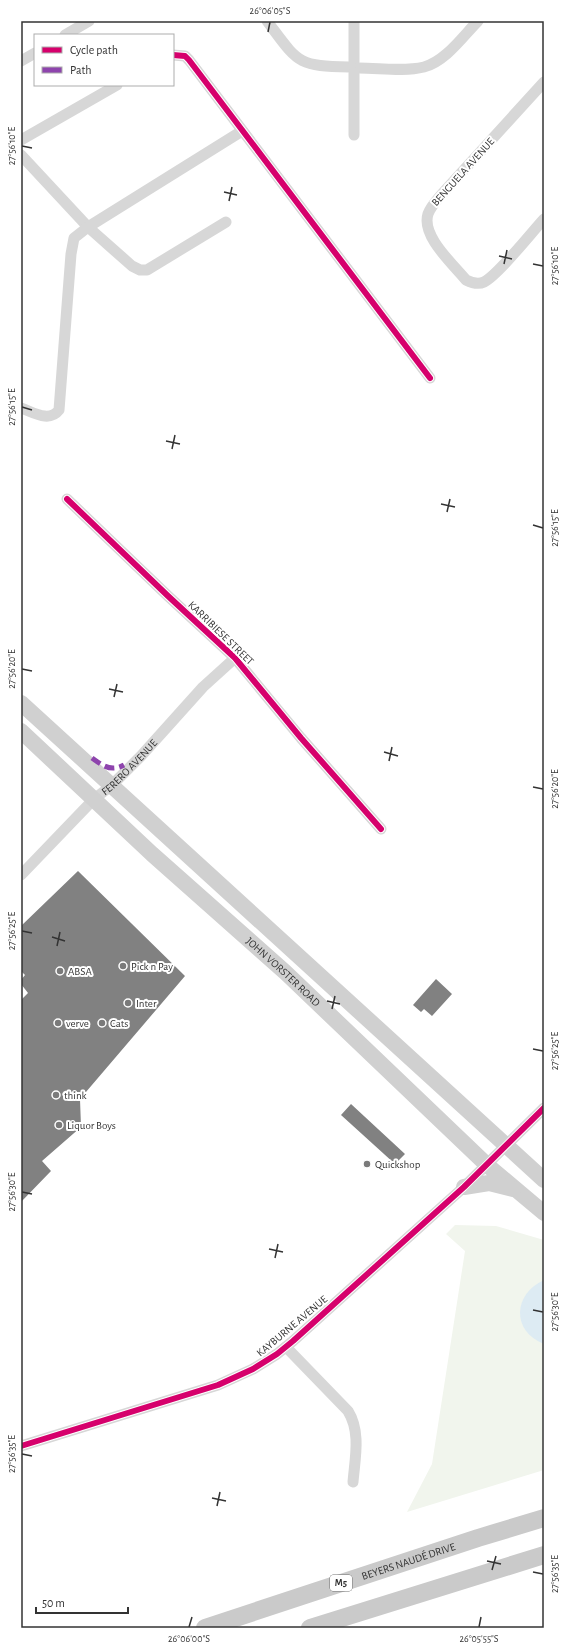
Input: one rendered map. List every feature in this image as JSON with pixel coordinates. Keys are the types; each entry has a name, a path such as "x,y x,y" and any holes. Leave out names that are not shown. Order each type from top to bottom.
{"main road":[{"name":"JOHN VORSTER ROAD","path":"21,703 506,1147 544,1180"},
{"name":"JOHN VORSTER ROAD","path":"21,731 152,854 285,972 487,1165 544,1213"},
{"path":"464,1187 489,1183 503,1185 523,1194"},
{"name":"BEYERS NAUDÉ DRIVE","path":"205,1628 478,1538 544,1518"},
{"path":"310,1628 544,1555"}],"street":[{"path":"67,34 89,21"},
{"path":"267,21 287,48 303,62 319,67 415,69 426,67 445,54 478,21"},
{"path":"354,21 354,134"},
{"path":"21,61 34,54"},
{"path":"174,55 185,56 189,60 430,378"},
{"name":"BENGUELA AVENUE","path":"544,82 442,194 430,209 426,222 433,241 466,280 479,284 485,282 495,273 544,219"},
{"path":"21,140 115,86"},
{"path":"21,408 45,416 52,416 60,410 72,242 74,238 88,227 242,131"},
{"path":"21,155 88,227 132,266 143,270 147,270 226,222"},
{"name":"KARRIBIESE STREET","path":"67,499 235,658 301,738 381,829"},
{"name":"FERERO AVENUE","path":"21,875 94,799 111,786 203,687 235,658"},
{"name":"KAYBURNE AVENUE","path":"21,1446 218,1385 253,1369 286,1347 464,1187 544,1108"},
{"path":"286,1347 354,1419 356,1431 353,1482"}],"shaded area":[{"path":"455,1225 496,1226 544,1240 544,1470 407,1512 432,1464 465,1251 446,1234"},
{"path":"544,1280 544,1344 533,1338 526,1330 521,1322 520,1312 526,1294 534,1286"}],"building":[{"path":"78,871 185,976 80,1099 81,1127 42,1161 51,1171 21,1202 21,1000 28,993 21,984 21,980 25,975 21,971 21,926"},
{"path":"436,979 452,994 432,1016 424,1009 421,1012 413,1005"},
{"path":"351,1104 405,1154 395,1164 341,1115"}],"marked path":[{"path":"92,758 104,766 111,768 124,765"}],"cycle path":[{"path":"174,55 185,56 189,60 430,378"},
{"path":"67,499 235,658 301,738 381,829"},
{"path":"21,1446 218,1385 253,1369 277,1354 464,1187 544,1108"}],"place":[{"name":"Pick n Pay","path":"123,966"},
{"name":"ABSA","path":"60,971"},
{"name":"Inter","path":"128,1003"},
{"name":"verve","path":"58,1023"},
{"name":"Cats","path":"102,1023"},
{"name":"think","path":"56,1095"},
{"name":"Liquor Boys","path":"59,1125"},
{"name":"Quickshop","path":"367,1164"}]}
